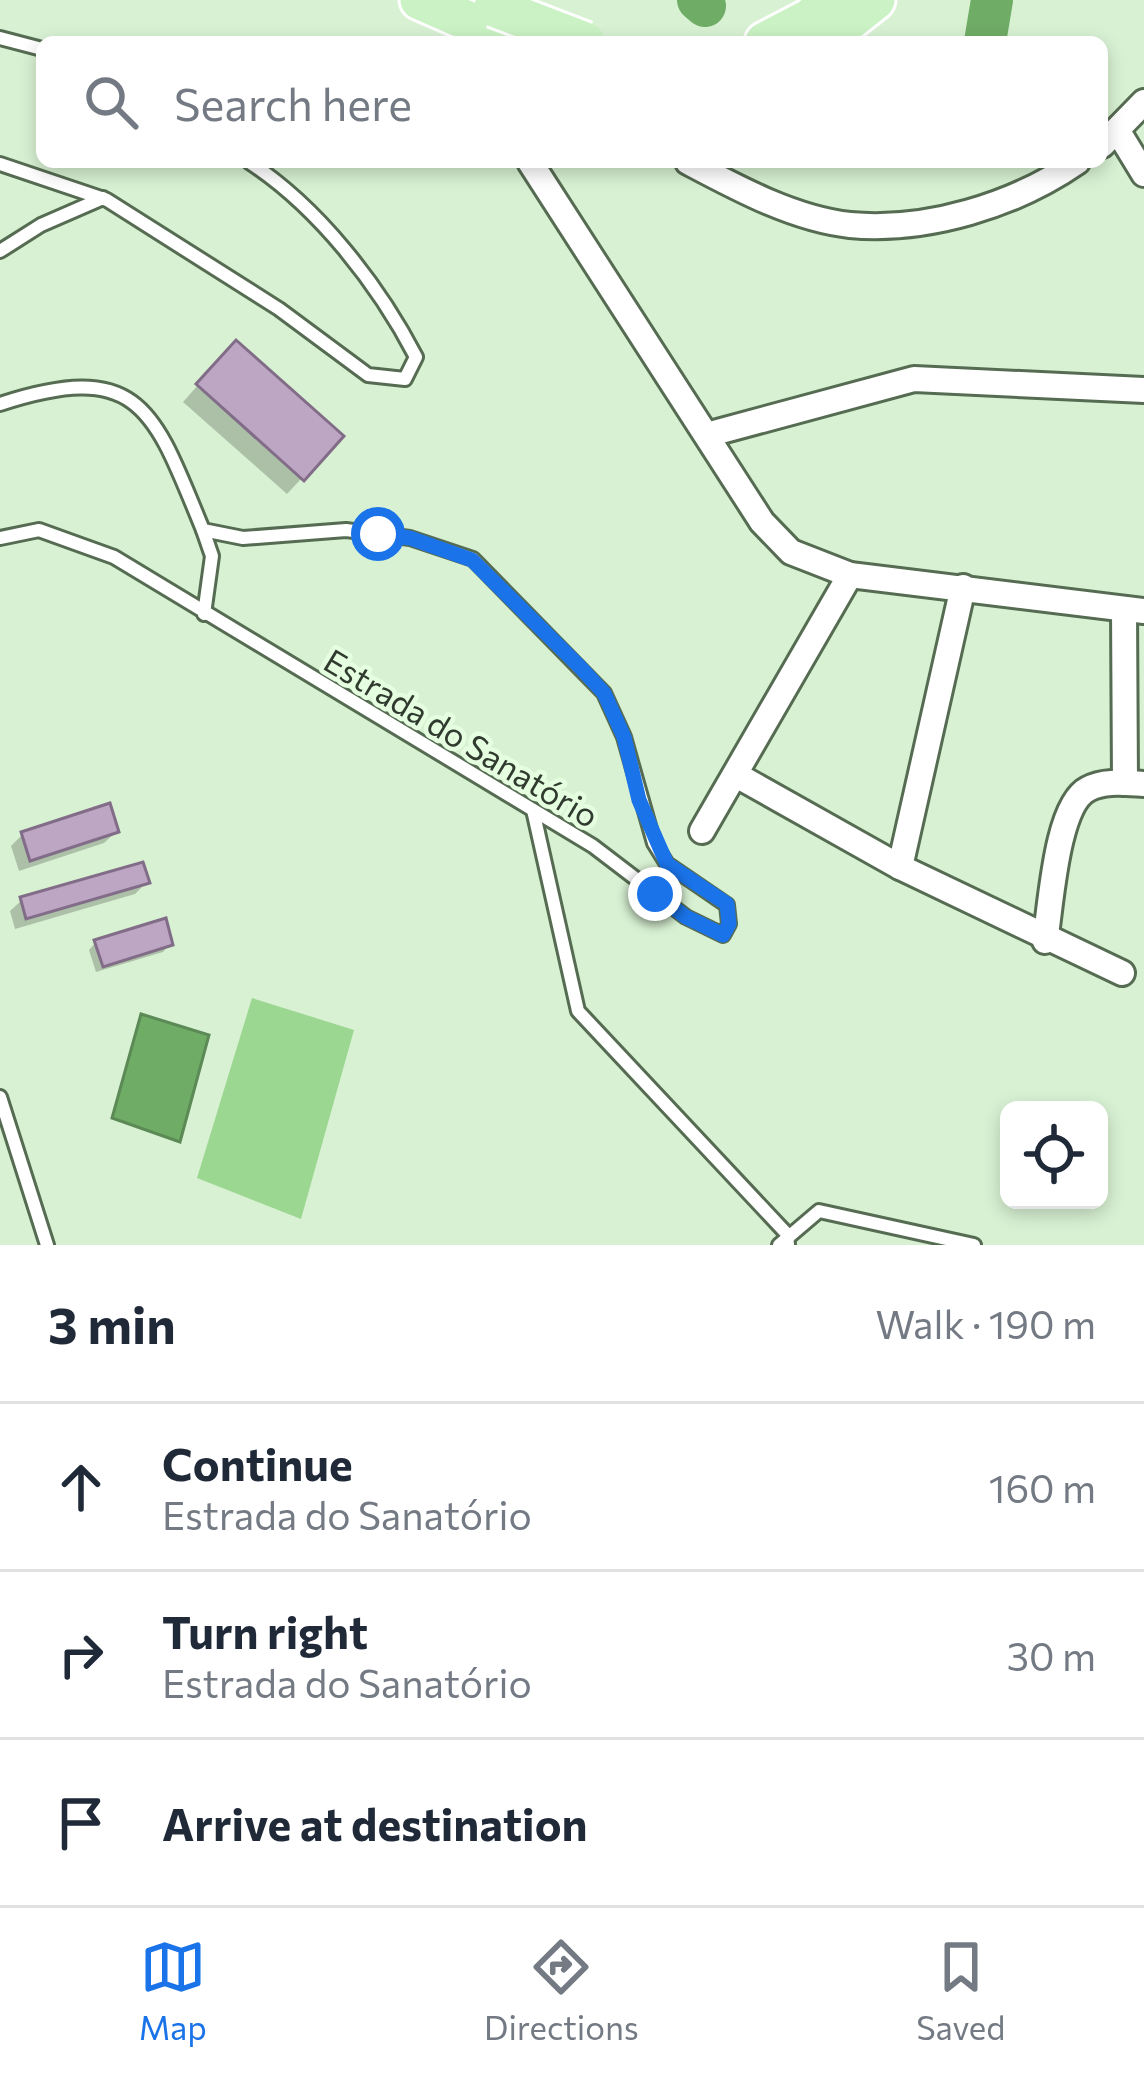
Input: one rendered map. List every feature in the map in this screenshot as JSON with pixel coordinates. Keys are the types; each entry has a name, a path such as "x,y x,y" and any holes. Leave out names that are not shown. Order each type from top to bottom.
{"main road":[{"path":"776,36 811,18 830,0"},
{"path":"830,36 875,0"},
{"path":"459,12 557,36"},
{"path":"459,12 505,36"}],"street":[{"path":"543,0 576,36"},
{"path":"1144,102 1110,139 1144,174"},
{"path":"534,168 776,540 817,566 850,574 1134,610 1135,784 1087,789 1066,819 1045,940"},
{"path":"700,168 756,197 850,225 956,216 1045,184 1068,168"},
{"path":"710,434 914,379 1144,390"},
{"path":"702,831 738,776 850,574"},
{"path":"900,867 963,587"},
{"path":"738,776 900,867 1122,973"}],"lane":[{"path":"0,38 36,47"},
{"path":"0,164 103,198 279,309 368,375 405,379 416,357 399,325 294,191 258,168"},
{"path":"0,251 41,225 103,198"},
{"path":"0,404 46,389 101,385 140,405 170,448 212,556 204,614"},
{"name":"Estrada do Sanatório","path":"0,538 39,530 114,556 593,846 686,917 723,935 729,924 727,904 667,864 654,843 624,737 604,693 472,560 410,538 346,530 243,538 203,530"},
{"path":"533,810 578,1011 784,1241 819,1211 974,1245"},
{"path":"0,1097 46,1245"}],"shaded area":[{"path":"252,998 354,1030 301,1219 197,1178"},
{"path":"141,1014 209,1035 180,1142 112,1118"}],"building":[{"path":"236,340 344,436 304,481 196,384"},
{"path":"110,803 119,832 30,861 21,832"},
{"path":"143,862 150,883 26,919 20,897"},
{"path":"166,918 173,945 103,967 94,940"}],"waterway":[{"path":"698,0 705,6"},
{"path":"986,36 992,0"}],"route":[{"path":"378,534 410,538 472,560 604,693 624,737 654,843 667,864 710,888 727,904 729,924 723,935 686,917 655,894"}]}
